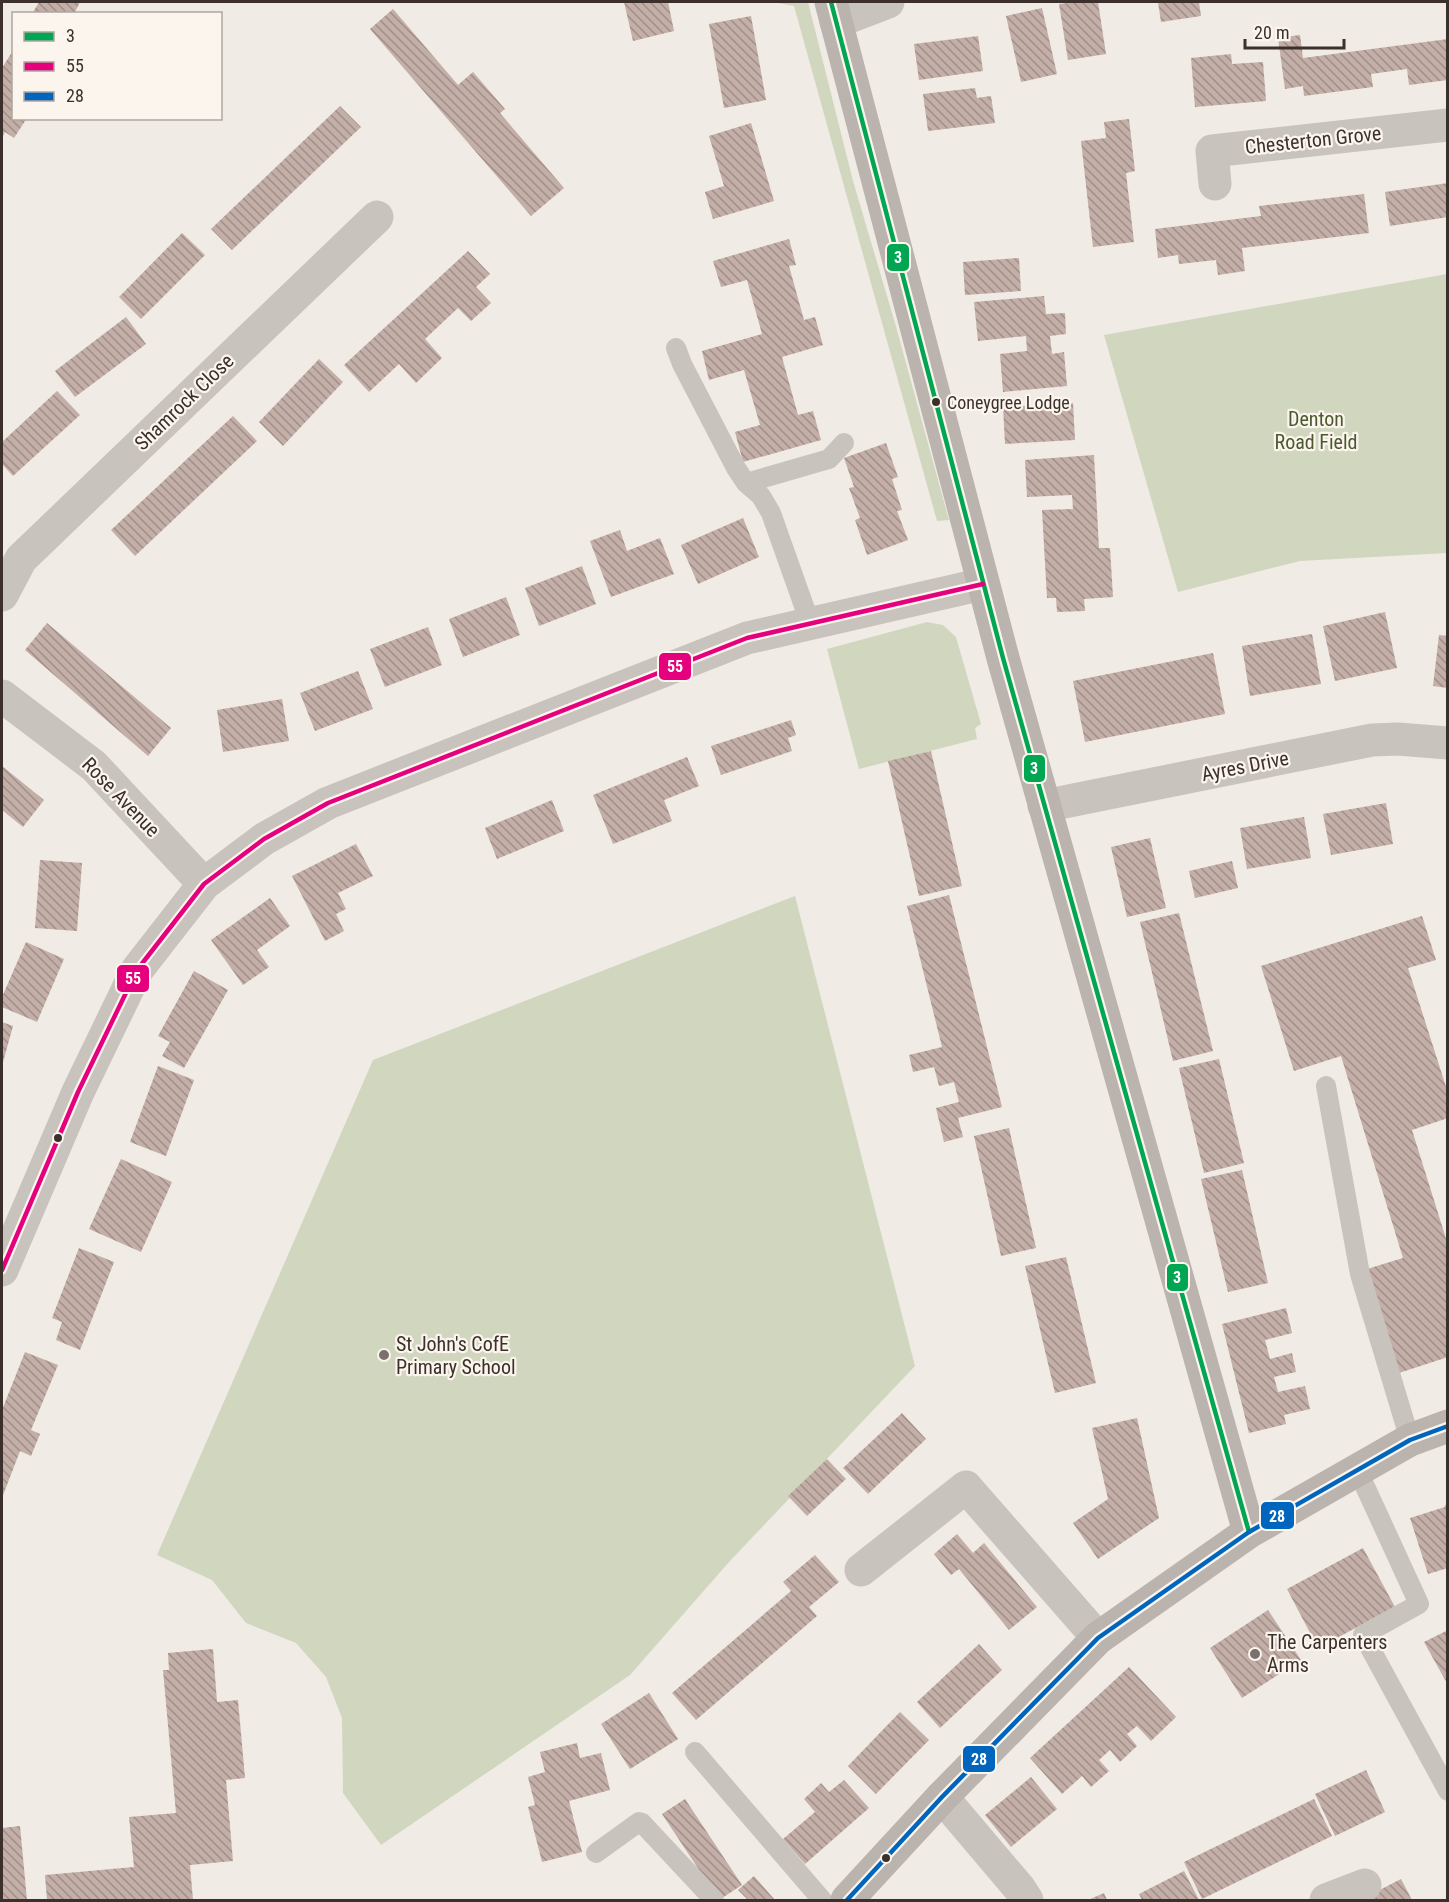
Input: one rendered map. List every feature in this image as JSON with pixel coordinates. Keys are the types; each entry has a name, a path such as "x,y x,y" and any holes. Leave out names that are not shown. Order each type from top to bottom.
{"street":[{"path":"888,2 833,12 983,584 1249,1532"},
{"name":"Chesterton Grove","path":"1215,184 1212,151 1448,125"},
{"name":"Shamrock Close","path":"2,595 21,559 376,217"},
{"path":"2,1270 78,1092 137,970 204,884 264,838 328,803 747,638 983,584"},
{"name":"Rose Avenue","path":"2,696 94,766 204,884"},
{"name":"Ayres Drive","path":"1044,806 1372,740 1398,739 1448,743"},
{"path":"847,1900 942,1797 1098,1638 1249,1532 1410,1440 1448,1426"},
{"path":"861,1570 966,1487 1098,1638"},
{"path":"942,1797 1020,1888 1027,1900"},
{"path":"1326,1900 1365,1885"}],"lane":[{"path":"676,348 730,458 746,483 761,496 771,513 810,623"},
{"path":"746,483 829,459 844,443"},
{"path":"1326,1086 1360,1274 1410,1440"},
{"path":"1358,1469 1419,1604 1363,1635 1448,1791"},
{"path":"694,1752 822,1900"},
{"path":"596,1853 639,1822 642,1823 714,1900"}],"green space":[{"path":"772,2 808,2 853,181 949,520 937,521 794,6"},
{"name":"Denton Road Field","path":"1447,274 1447,553 1300,561 1178,592 1104,335"},
{"path":"927,622 943,625 956,637 981,724 975,728 977,739 859,769 827,649"},
{"path":"795,896 915,1366 729,1562 630,1675 381,1845 343,1793 342,1718 326,1677 296,1643 246,1623 212,1580 157,1555 373,1060"}],"building":[{"path":"39,2 80,2 75,12 33,12"},
{"path":"624,2 668,2 674,31 633,41"},
{"path":"1098,2 1106,54 1068,60 1059,4"},
{"path":"1158,2 1199,2 1201,16 1161,22"},
{"path":"1042,8 1057,74 1021,82 1006,16"},
{"path":"393,9 458,85 473,72 505,109 500,113 564,188 531,216 370,29"},
{"path":"751,16 766,100 724,108 709,24"},
{"path":"1300,35 1303,58 1448,39 1448,80 1409,85 1407,69 1371,74 1373,87 1304,96 1303,86 1285,89 1278,38"},
{"path":"978,36 983,71 919,80 914,44"},
{"path":"12,52 12,120 26,120 14,138 5,132 2,138 2,68"},
{"path":"1231,54 1232,64 1263,62 1266,101 1195,107 1191,58"},
{"path":"975,88 977,98 991,96 995,123 928,131 923,94"},
{"path":"340,106 361,127 232,250 211,229"},
{"path":"1129,119 1135,171 1126,173 1134,242 1093,247 1081,141 1106,138 1104,122"},
{"path":"751,123 774,201 713,219 705,192 724,186 709,136"},
{"path":"1448,183 1448,217 1390,226 1385,192"},
{"path":"1364,194 1369,233 1242,248 1245,271 1218,275 1216,260 1179,264 1178,255 1158,258 1155,229 1261,216 1259,206"},
{"path":"182,233 205,255 141,319 119,297"},
{"path":"789,239 796,265 789,266 804,320 815,317 823,345 782,357 798,415 813,411 821,440 743,462 735,432 760,425 744,370 709,380 702,351 762,334 747,280 721,287 713,261"},
{"path":"468,251 490,274 476,287 491,303 471,321 458,308 425,339 442,358 416,383 399,364 369,392 344,365"},
{"path":"1019,258 1021,291 965,295 963,262"},
{"path":"1044,296 1046,314 1065,313 1066,334 1050,336 1052,354 1064,352 1067,386 1003,392 1000,354 1027,351 1026,336 978,341 974,302"},
{"path":"126,317 146,344 75,397 55,371"},
{"path":"319,359 343,382 283,446 259,422"},
{"path":"57,391 80,415 13,476 2,464 2,442"},
{"path":"1073,403 1075,440 1005,444 1003,407"},
{"path":"233,416 257,441 135,556 111,530"},
{"path":"886,443 898,477 892,479 902,510 897,511 908,540 867,555 855,520 860,518 849,488 854,487 844,458"},
{"path":"1094,455 1099,548 1110,548 1113,597 1084,599 1085,611 1057,612 1056,598 1047,598 1042,510 1073,509 1072,495 1027,497 1025,460"},
{"path":"743,518 759,557 698,584 681,545"},
{"path":"620,530 627,551 660,538 674,574 611,597 590,541"},
{"path":"582,566 596,604 539,626 525,588"},
{"path":"506,597 520,635 463,657 449,619"},
{"path":"1385,612 1397,668 1335,681 1323,626"},
{"path":"47,623 171,728 148,756 25,650"},
{"path":"428,627 442,665 385,687 370,649"},
{"path":"1312,634 1321,684 1250,696 1242,646"},
{"path":"1439,635 1448,636 1448,688 1433,686"},
{"path":"1213,653 1225,714 1085,742 1073,681"},
{"path":"358,671 373,709 315,731 300,693"},
{"path":"282,699 289,741 223,752 217,710"},
{"path":"791,720 796,735 788,738 792,751 721,775 711,746"},
{"path":"931,751 962,886 919,896 888,761"},
{"path":"687,757 699,786 664,800 672,821 613,844 593,795"},
{"path":"2,766 44,800 23,827 2,810"},
{"path":"552,800 564,831 497,859 485,828"},
{"path":"1386,803 1393,844 1331,855 1323,814"},
{"path":"1304,817 1311,858 1247,869 1240,828"},
{"path":"1150,838 1166,908 1127,917 1111,847"},
{"path":"356,844 373,876 338,893 346,909 336,914 344,931 325,941 292,876"},
{"path":"40,860 82,863 77,931 35,928"},
{"path":"1232,861 1238,888 1195,898 1189,871"},
{"path":"949,895 1002,1107 958,1118 963,1137 944,1142 936,1108 959,1102 954,1082 939,1086 934,1067 913,1072 909,1055 942,1047 907,906"},
{"path":"270,898 290,926 257,950 269,967 243,985 211,940"},
{"path":"1179,913 1213,1051 1173,1061 1140,922"},
{"path":"1422,916 1436,960 1408,968 1448,1093 1448,1118 1412,1130 1448,1245 1448,1357 1399,1373 1367,1269 1403,1258 1341,1056 1294,1071 1261,966"},
{"path":"26,942 64,959 37,1022 2,1007 2,997"},
{"path":"194,971 228,990 184,1068 162,1056 170,1042 158,1036"},
{"path":"2,1022 13,1026 2,1066"},
{"path":"1219,1059 1244,1163 1204,1173 1179,1068"},
{"path":"158,1066 194,1080 166,1156 130,1142"},
{"path":"1009,1128 1036,1248 1001,1256 974,1136"},
{"path":"121,1159 172,1182 141,1252 89,1229"},
{"path":"1242,1170 1268,1283 1228,1292 1201,1179"},
{"path":"79,1248 114,1262 80,1350 56,1340 62,1322 52,1318"},
{"path":"1066,1257 1096,1383 1055,1393 1025,1266"},
{"path":"1286,1308 1292,1333 1265,1340 1270,1359 1292,1353 1296,1372 1274,1377 1278,1392 1305,1386 1310,1409 1284,1415 1286,1424 1249,1433 1222,1324"},
{"path":"25,1352 58,1365 31,1430 40,1434 31,1456 20,1451 2,1498 2,1410"},
{"path":"902,1413 926,1439 868,1494 843,1468"},
{"path":"1137,1418 1159,1518 1098,1559 1073,1523 1108,1499 1092,1428"},
{"path":"827,1459 846,1479 807,1516 788,1496"},
{"path":"1448,1504 1448,1568 1428,1574 1410,1518"},
{"path":"957,1534 973,1553 984,1543 1037,1607 1009,1630 959,1569 951,1575 934,1554"},
{"path":"1363,1548 1395,1607 1318,1648 1287,1589"},
{"path":"815,1555 839,1582 809,1607 817,1616 696,1720 672,1693 791,1591 783,1582"},
{"name":"The Carpenters Arms","path":"1268,1610 1301,1660 1242,1698 1210,1648"},
{"path":"1448,1630 1448,1685 1424,1642"},
{"path":"979,1644 1002,1670 940,1728 917,1702"},
{"path":"213,1649 217,1702 238,1700 245,1778 226,1780 233,1861 190,1865 193,1900 47,1900 45,1875 134,1867 129,1817 176,1813 163,1670 169,1670 168,1653"},
{"path":"1129,1667 1176,1717 1151,1741 1137,1726 1127,1734 1137,1746 1120,1762 1110,1750 1099,1760 1109,1771 1091,1787 1082,1776 1062,1794 1030,1758"},
{"path":"649,1693 678,1739 630,1769 601,1724"},
{"path":"900,1712 929,1740 876,1794 848,1766"},
{"path":"577,1743 580,1758 601,1753 610,1790 569,1801 582,1852 542,1862 528,1807 535,1805 528,1777 545,1772 540,1752"},
{"path":"1366,1770 1385,1812 1335,1836 1315,1794"},
{"path":"1031,1777 1057,1809 1011,1847 985,1815"},
{"path":"844,1780 869,1808 805,1864 783,1839 815,1812 804,1799 821,1783 829,1792"},
{"path":"685,1799 742,1885 719,1900 662,1814"},
{"path":"1314,1799 1332,1836 1202,1899 1184,1862"},
{"path":"20,1826 27,1900 2,1900 2,1828"},
{"path":"1184,1871 1199,1900 1142,1900 1139,1894"},
{"path":"754,1876 775,1900 748,1900 738,1890"},
{"path":"1401,1879 1412,1900 1360,1900"},
{"path":"1104,1893 1107,1900 1088,1900"}],"transit line":[{"name":"3","path":"831,2 1003,658 1249,1532"},
{"name":"55","path":"2,1270 78,1092 137,970 204,884 264,839 328,803 747,638 983,584"},
{"name":"28","path":"847,1900 942,1797 1098,1638 1249,1532 1410,1440 1448,1426"}],"place":[{"name":"Coneygree Lodge","path":"936,402"},
{"name":"St John's CofE Primary School","path":"384,1355"},
{"name":"The Carpenters Arms","path":"1255,1654"}]}
